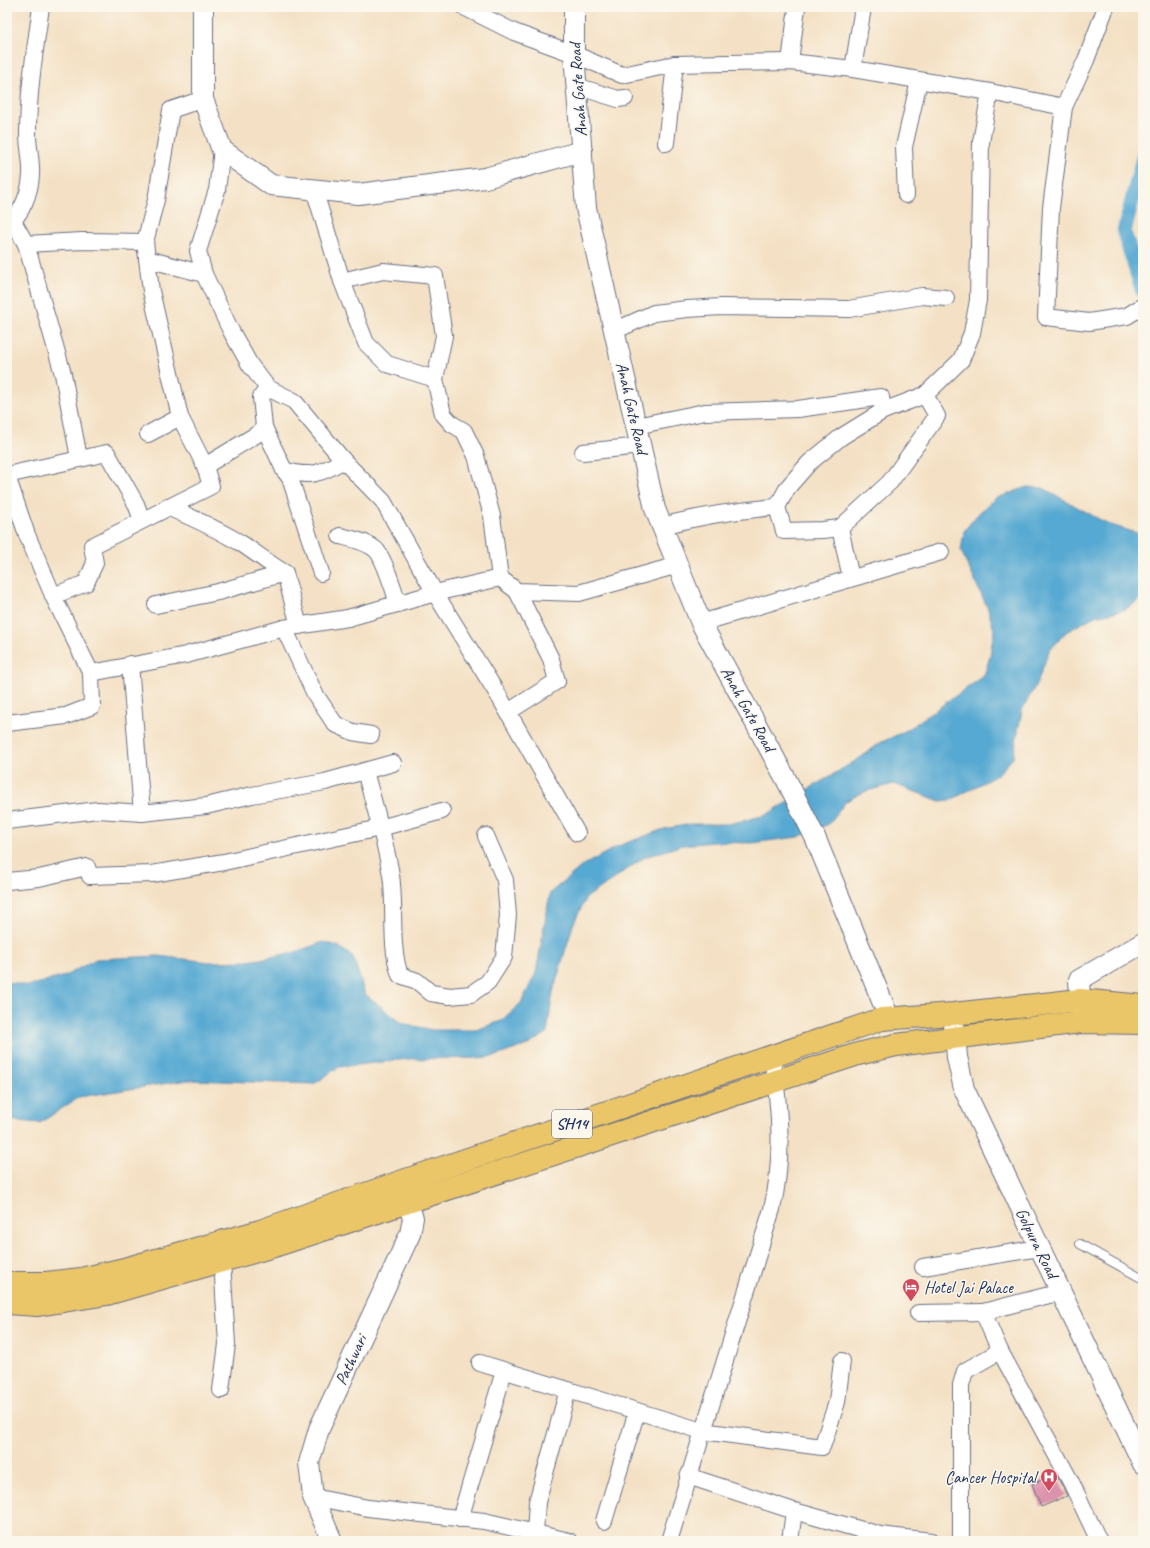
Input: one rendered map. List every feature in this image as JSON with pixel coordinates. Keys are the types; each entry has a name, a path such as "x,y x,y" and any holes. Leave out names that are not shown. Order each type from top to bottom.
{"main road":[{"name":"SH14","path":"7,1303 38,1305 107,1294 274,1246 403,1191 772,1057 885,1019 953,1014 1080,1000 1143,1006"},
{"path":"920,1016 930,1020 934,1027 932,1035 923,1041"},
{"path":"885,1019 872,1028 871,1036 880,1046 888,1047"},
{"name":"SH14","path":"7,1283 46,1283 80,1279 120,1270 403,1191 776,1082 858,1054 888,1047 956,1036 1081,1022 1143,1023"}],"street":[{"path":"41,7 29,90 28,137 31,175 24,204 10,223 26,244 63,374 79,458"},
{"path":"203,7 203,99 222,150 217,190 198,251 204,274 231,331 250,365 268,388 294,401 343,460 383,501 435,593 508,712 577,833"},
{"path":"464,7 514,32 574,54 622,75 675,64 790,62 853,69 990,92 1064,107"},
{"name":"Anah Gate Road","path":"574,7 574,54 586,208 655,508 701,623 787,781 815,837 885,1019"},
{"path":"790,62 797,7"},
{"path":"853,69 863,7"},
{"path":"1106,7 1086,60 1064,107 1051,208 1046,317 1089,322 1127,316 1143,306"},
{"path":"666,143 675,64"},
{"path":"906,195 904,148 919,81"},
{"path":"576,86 618,99 625,98"},
{"path":"925,395 937,416 890,482 840,528 784,531 777,508 788,487 809,463 841,437 883,411 925,395 961,360 972,332 978,300 980,274 981,142 990,92"},
{"path":"54,596 86,583 95,563 92,546 211,486 205,466 180,417 151,291 145,242 156,200 171,110 203,99"},
{"path":"222,150 272,185 358,194 485,178 582,151"},
{"path":"314,189 342,281 366,344 388,364 435,379"},
{"path":"26,244 82,241 145,242"},
{"path":"147,259 204,274"},
{"path":"342,281 383,271 436,276 444,336 435,379 443,414 452,424 464,431 476,456 492,516 500,578 517,591 551,659 557,681 508,712"},
{"path":"614,331 654,313 687,309 722,307 849,309 922,296 946,298"},
{"path":"268,388 261,397 264,427 284,470 290,478 321,573"},
{"path":"636,426 705,412 798,409 881,397 883,411"},
{"path":"148,434 180,417"},
{"path":"205,466 259,433 264,427"},
{"path":"583,452 641,446"},
{"path":"7,723 66,716 92,706 91,672 54,596 27,535 7,475 107,453 136,504 142,520"},
{"path":"284,470 314,475 331,468 343,460"},
{"path":"167,507 192,517 240,543 269,564 285,572"},
{"path":"662,526 689,519 742,509 777,508"},
{"path":"840,528 851,578"},
{"path":"340,536 359,540 376,550 390,578 398,604"},
{"path":"701,623 941,552"},
{"path":"517,591 579,593 678,565"},
{"path":"156,605 218,592 285,572"},
{"path":"285,572 292,627 315,694 335,724 353,732 371,735"},
{"path":"91,672 186,655 292,627 348,618 435,593 500,578"},
{"path":"130,664 142,813"},
{"path":"7,821 98,810 142,813 206,806 252,795 325,782 393,763"},
{"path":"365,771 391,875 394,905 396,964 400,975 417,981 431,993 450,996 471,994 488,982 504,957 508,915 505,880 486,836"},
{"path":"7,881 39,878 87,867 90,876 152,874 224,862 380,828 442,811"},
{"path":"1081,1022 1079,980 1143,943"},
{"name":"Golpura Road","path":"953,1014 957,1057 964,1089 1143,1464"},
{"path":"669,1541 702,1430 772,1209 778,1183 780,1122 772,1057"},
{"name":"Pathwari","path":"332,1541 312,1497 309,1463 319,1429 410,1234 412,1218 403,1191"},
{"path":"923,1267 1040,1248"},
{"path":"221,1390 227,1344 222,1261"},
{"path":"918,1313 983,1312 1061,1292"},
{"path":"983,1312 1000,1351 1072,1484 1099,1541"},
{"path":"960,1541 961,1385 965,1371 1000,1351"},
{"path":"480,1363 702,1430 822,1447 837,1402 842,1361"},
{"path":"460,1519 504,1371"},
{"path":"535,1533 537,1502 568,1390"},
{"path":"604,1521 637,1411"},
{"path":"688,1476 794,1511 880,1535 930,1541"},
{"path":"312,1497 368,1508 484,1521 569,1541"},
{"path":"790,1541 794,1511"}],"lane":[{"path":"1080,1244 1143,1279"}],"water":[{"path":"1027,487 1043,488 1108,524 1143,535 1143,598 1124,610 1095,616 1066,632 1049,651 1037,683 1022,710 1013,758 997,775 951,800 940,801 894,784 866,791 846,801 829,824 798,837 752,843 713,842 683,845 645,857 586,898 573,925 553,992 547,1033 530,1044 496,1056 478,1058 408,1059 339,1067 314,1084 188,1080 79,1097 40,1123 7,1120 7,982 28,986 65,976 96,959 158,956 210,962 249,961 296,952 323,942 338,946 353,957 365,994 401,1023 432,1030 476,1030 501,1021 521,1003 536,973 550,893 582,866 618,846 664,829 691,824 729,824 766,815 860,758 880,743 907,730 984,676 990,656 994,630 988,609 961,551 964,531 977,515 994,499"}],"building":[{"path":"1056,1474 1067,1496 1041,1507 1032,1484"}],"waterway":[{"path":"1143,158 1124,232 1143,292"}],"place":[{"name":"Hotel Jai Palace","path":"911,1302"},
{"name":"Cancer Hospital","path":"1049,1492"}]}
